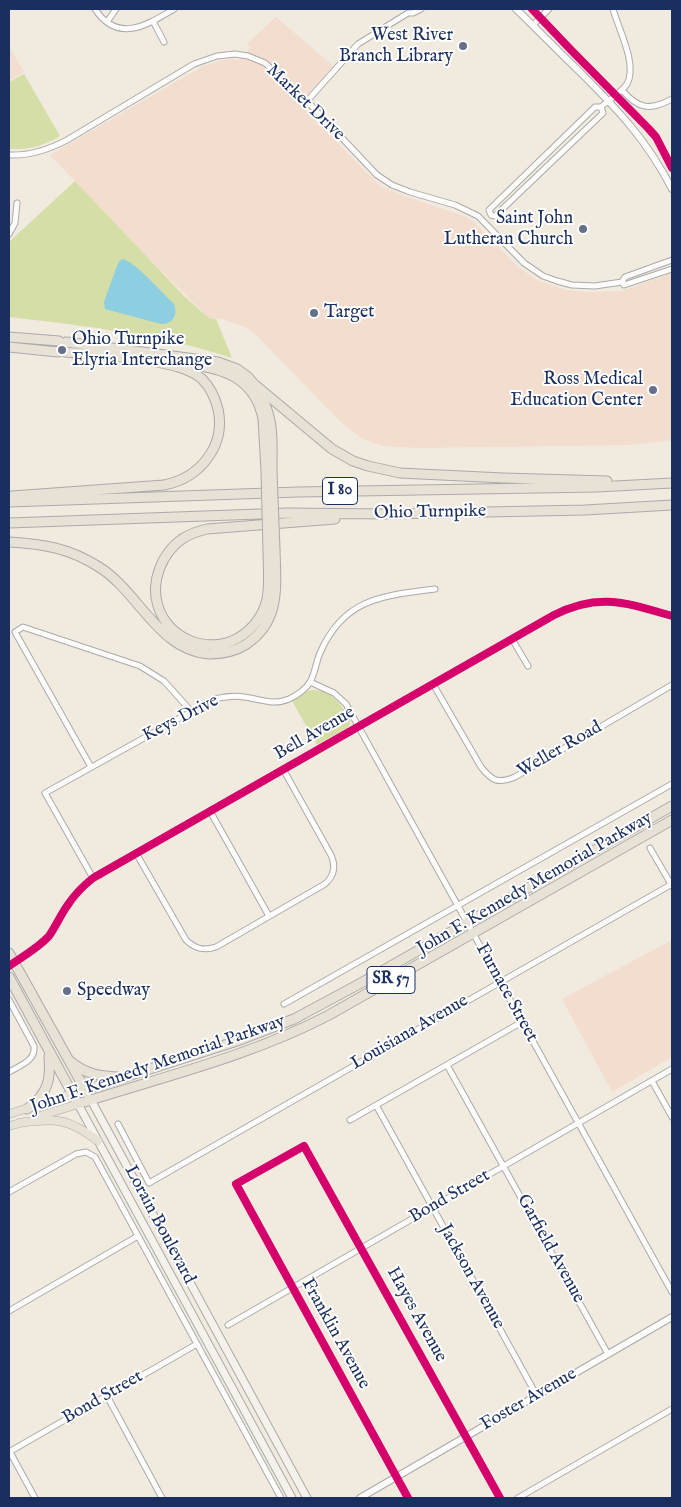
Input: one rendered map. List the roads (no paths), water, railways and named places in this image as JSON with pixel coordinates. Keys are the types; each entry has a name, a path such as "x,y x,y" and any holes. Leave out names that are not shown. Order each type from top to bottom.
{"highway":[{"path":"9,337 218,362 237,369 248,377 332,449 353,461 380,470 400,473 503,478 672,481"},
{"path":"9,347 212,367 228,373 243,383 254,396 262,413 269,471"},
{"path":"9,497 164,485 182,480 201,467 214,447 219,430 218,412 213,393 194,374 184,369 148,360"},
{"path":"9,542 54,547 78,555 110,575 165,634 194,652 218,654 231,652 244,646 259,634 269,620 275,600 269,471 270,420 268,409 254,384"},
{"name":"Ohio Turnpike","path":"9,502 298,492 597,487 672,481"},
{"name":"Ohio Turnpike","path":"9,523 288,513 388,514 585,510 672,505"},
{"path":"272,550 266,602 261,616 243,635 230,642 202,645 181,636 164,618 157,604 156,597 158,572 170,551 189,535 207,529 388,514"},
{"name":"John F. Kennedy Memorial Parkway","path":"72,1094 237,1041 294,1019 325,1004 672,806"},
{"name":"John F. Kennedy Memorial Parkway","path":"78,1104 220,1060 300,1030 330,1015 672,820"},
{"name":"Lorain Boulevard","path":"9,953 11,964 91,1100"},
{"name":"Lorain Boulevard","path":"9,977 78,1104"},
{"path":"27,1109 43,1095 48,1085 50,1075 49,1050"},
{"name":"SR 57","path":"64,1052 76,1065 91,1074 126,1077"}],"main road":[{"name":"John F. Kennedy Memorial Parkway","path":"9,1114 72,1094"},
{"name":"Lorain Boulevard","path":"91,1100 307,1498"},
{"name":"Lorain Boulevard","path":"78,1104 292,1498"},
{"name":"John F. Kennedy Memorial Parkway","path":"9,1126 78,1104"},
{"path":"20,1123 54,1120 66,1122 77,1126 98,1141"}],"street":[{"path":"96,9 107,22 127,29 137,28 174,9"},
{"path":"107,22 116,9"},
{"path":"307,101 358,44 408,11 413,13 421,9"},
{"path":"516,9 609,100 632,126 649,148 672,189"},
{"path":"533,25 549,9"},
{"path":"491,215 489,210 530,170 595,107 601,107 622,90 627,83 630,76 630,66 613,9"},
{"path":"153,21 164,42"},
{"name":"Market Drive","path":"9,155 23,156 54,147 194,64 223,54 248,56 265,63 307,101 378,176 392,186 455,205 478,216 524,263 544,276 572,285 595,286 622,282 624,285 672,269"},
{"path":"622,90 639,105 660,104 672,99"},
{"path":"483,222 491,215 495,216 602,113 601,107"},
{"path":"9,234 15,223 17,203"},
{"name":"Market Drive","path":"622,282 625,277 672,260"},
{"path":"310,682 319,654 328,637 353,611 366,602 380,597 435,589"},
{"name":"Bell Avenue","path":"11,964 42,943 52,931 70,901 93,878 564,610 590,602 609,601 627,603 672,616"},
{"path":"91,767 15,632 23,628 140,666 164,681 191,711"},
{"path":"512,639 528,666"},
{"name":"Keys Drive","path":"93,878 45,793 210,701 235,696 266,702 278,702 290,698 310,682"},
{"name":"Furnace Street","path":"310,682 334,693 346,704 672,1292"},
{"name":"Weller Road","path":"434,684 484,772 496,781 505,781 523,772 672,685"},
{"path":"136,853 186,940 195,947 206,950 325,884 332,876 334,870 331,855 283,769"},
{"path":"284,1004 672,784"},
{"path":"210,811 269,916"},
{"path":"650,848 672,885"},
{"name":"Louisiana Avenue","path":"118,1124 149,1183 672,885"},
{"path":"9,1000 34,1046 33,1055 9,1072"},
{"path":"350,1120 522,1022"},
{"name":"Garfield Avenue","path":"447,1064 608,1354"},
{"name":"Bond Street","path":"228,1325 672,1069"},
{"path":"652,1080 672,1117"},
{"name":"Jackson Avenue","path":"376,1106 537,1396"},
{"name":"Hayes Avenue","path":"236,1184 304,1146 500,1498"},
{"name":"Lorain Boulevard","path":"9,1192 80,1152 94,1157 281,1498"},
{"name":"Franklin Avenue","path":"236,1184 408,1498"},
{"path":"9,1311 138,1236"},
{"name":"Foster Avenue","path":"360,1498 672,1317"},
{"name":"Bond Street","path":"9,1452 197,1344"},
{"path":"107,1396 162,1498"},
{"path":"518,1498 672,1409"},
{"path":"9,1452 35,1498"}],"water":[{"path":"122,259 128,261 141,271 174,304 175,316 169,323 161,324 105,309 104,302 118,263"}],"place":[{"name":"West River Branch Library","path":"463,46"},
{"name":"Saint John Lutheran Church","path":"583,229"},
{"name":"Target","path":"314,313"},
{"name":"Ohio Turnpike Elyria Interchange","path":"62,350"},
{"name":"Ross Medical Education Center","path":"653,390"},
{"name":"Speedway","path":"67,991"}]}
